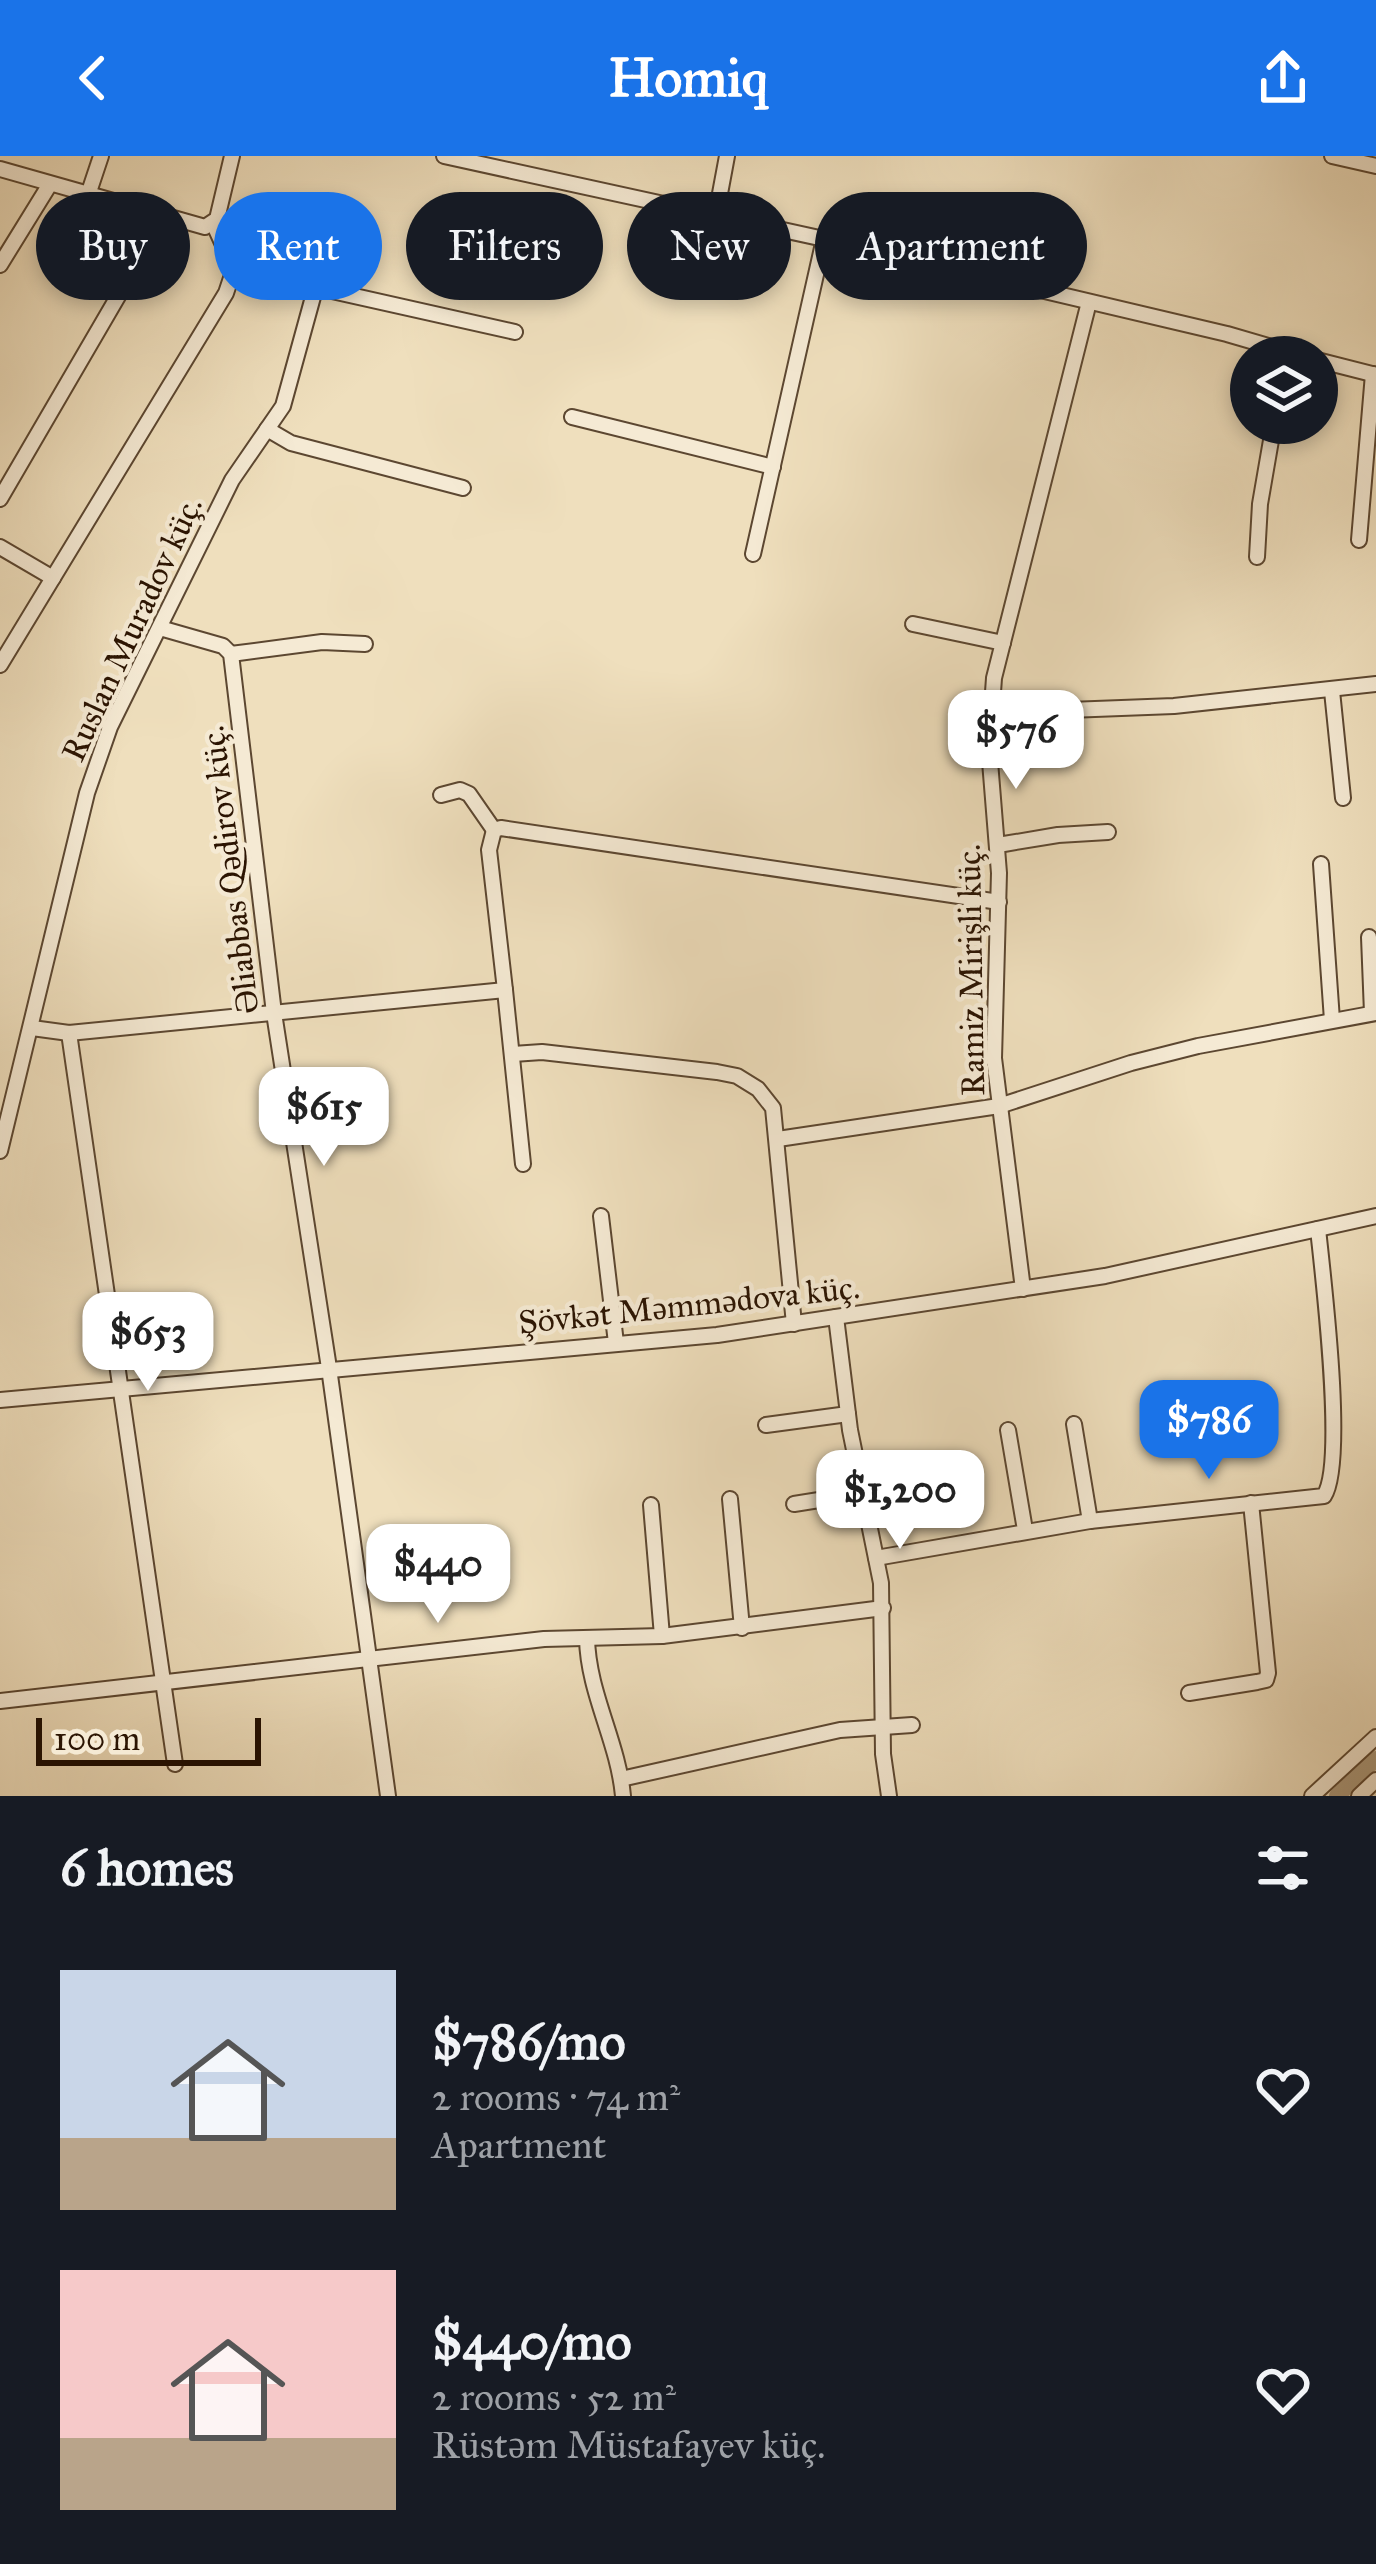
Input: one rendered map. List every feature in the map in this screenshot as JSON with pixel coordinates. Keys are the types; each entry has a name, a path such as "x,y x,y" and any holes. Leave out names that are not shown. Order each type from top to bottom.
{"street":[{"path":"89,192 101,156"},
{"path":"223,192 232,156"},
{"path":"444,156 627,195"},
{"path":"721,192 728,156"},
{"path":"1332,156 1376,166"},
{"path":"0,169 78,192"},
{"path":"0,265 50,184"},
{"path":"190,224 214,225"},
{"path":"753,554 815,278"},
{"path":"0,499 116,300"},
{"path":"0,665 221,300"},
{"name":"Ruslan Muradov küç.","path":"0,1151 95,766 232,480 291,387 313,300"},
{"path":"377,300 515,332"},
{"path":"1081,300 1230,339"},
{"name":"Ramiz Mirişli küç.","path":"1023,1289 994,1058 999,902 988,713 1089,302"},
{"path":"1338,366 1374,375 1359,540"},
{"path":"572,417 773,467"},
{"path":"267,429 291,442 463,488"},
{"path":"1258,557 1260,504 1270,444"},
{"path":"0,548 53,578"},
{"path":"913,624 1003,643"},
{"path":"160,628 223,646 231,654 322,642 365,644"},
{"name":"Əliabbas Qədirov küç.","path":"231,654 274,1013 388,1796"},
{"path":"988,713 1174,706 1376,684"},
{"path":"1332,691 1343,798"},
{"path":"441,795 460,790 469,794 494,830 489,850 523,1164"},
{"path":"494,830 513,827 999,902"},
{"path":"998,845 1108,832"},
{"path":"1321,864 1333,1020"},
{"path":"778,1139 999,1106 1131,1063 1374,1013 1369,937"},
{"path":"32,1028 69,1033 505,990"},
{"path":"69,1033 175,1764"},
{"path":"513,1054 542,1052 737,1076 758,1089 773,1108 778,1139 794,1324"},
{"path":"601,1216 616,1343"},
{"name":"Şövkət Məmmədova küç.","path":"0,1400 794,1324 1152,1268 1376,1216"},
{"path":"876,1558 1090,1521 1324,1496 1332,1485 1329,1354 1318,1229"},
{"path":"836,1318 883,1608 882,1726 890,1796"},
{"path":"766,1425 848,1414"},
{"path":"1074,1424 1090,1521"},
{"path":"1008,1430 1025,1530"},
{"path":"794,1504 863,1493"},
{"path":"730,1498 742,1628"},
{"path":"1190,1693 1258,1682 1268,1673 1251,1503"},
{"path":"651,1505 662,1636"},
{"path":"0,1701 544,1639 742,1628 883,1608"},
{"path":"587,1638 592,1686 623,1796"},
{"path":"621,1779 840,1730 912,1725"},
{"path":"1312,1796 1376,1737"},
{"path":"1359,1796 1376,1780"}],"waterway":[{"path":"1337,1796 1376,1759"}]}
